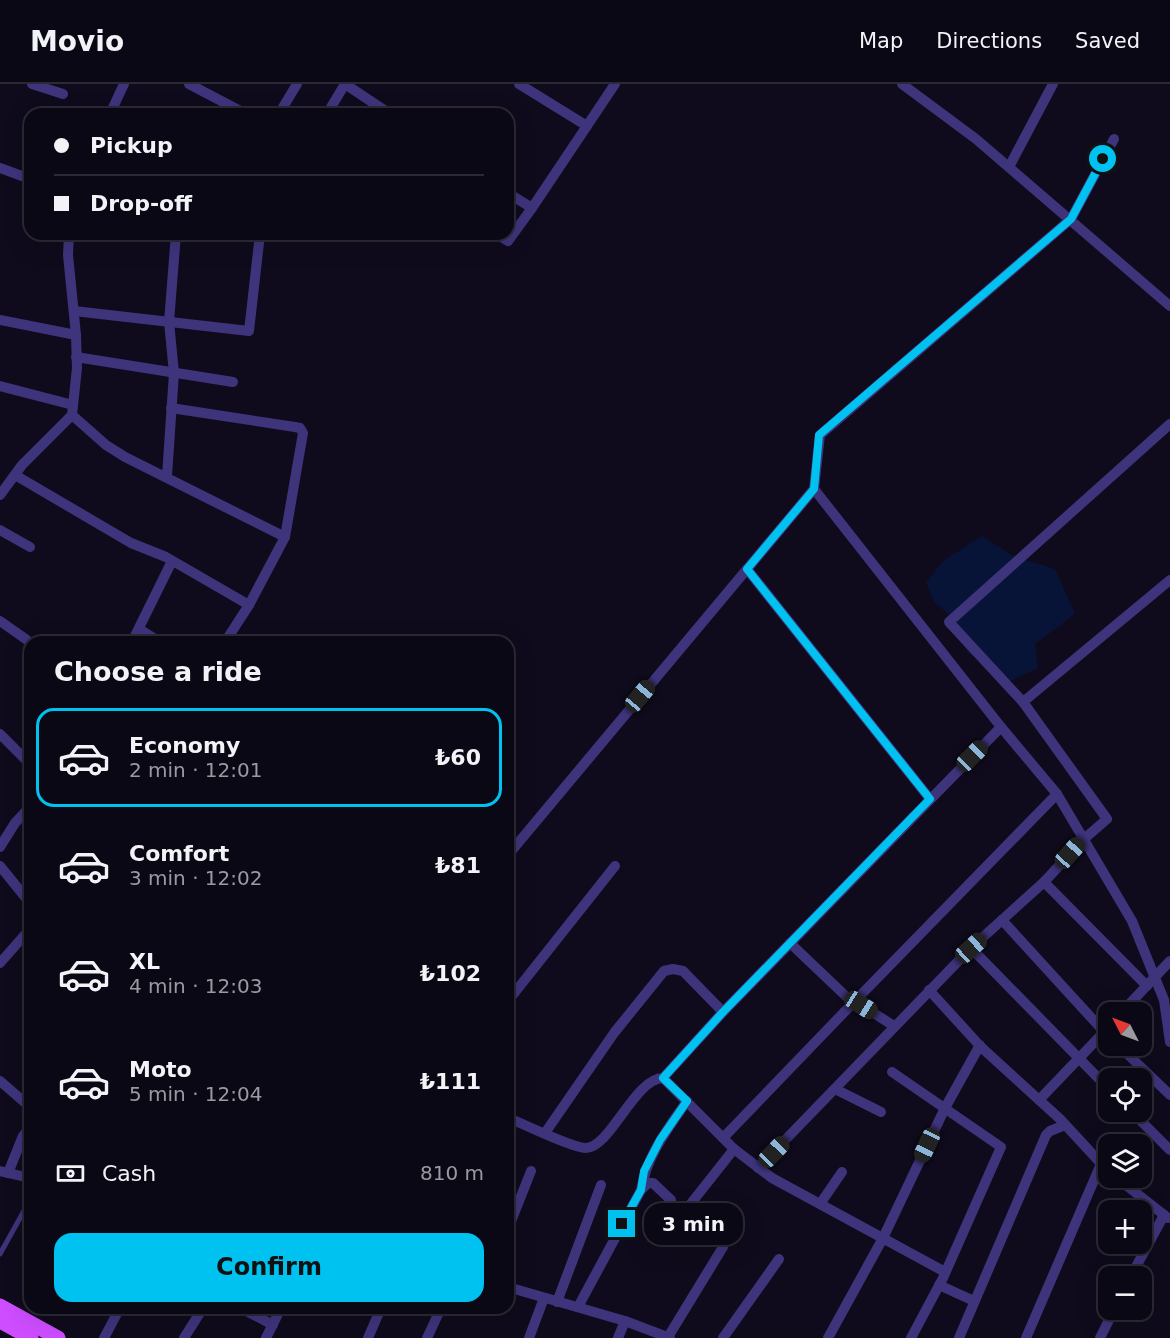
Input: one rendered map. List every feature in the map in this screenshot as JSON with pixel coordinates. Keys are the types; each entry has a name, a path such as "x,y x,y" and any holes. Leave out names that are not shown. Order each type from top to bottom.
{"main road":[{"path":"0,1306 58,1338"},
{"path":"0,1321 32,1338"}],"street":[{"path":"32,84 63,94"},
{"path":"113,108 124,84"},
{"path":"189,84 235,108"},
{"path":"283,108 297,84"},
{"path":"331,108 345,84 381,108"},
{"path":"519,84 587,126"},
{"path":"514,233 615,84"},
{"path":"902,84 976,139 1170,306"},
{"path":"1009,167 1053,84"},
{"path":"514,848 814,489 819,435 1071,219 1114,139"},
{"path":"0,168 24,177"},
{"path":"514,197 532,208"},
{"path":"1,493 22,465 72,410 76,336 68,255 69,240"},
{"path":"166,476 174,373 169,322 176,240"},
{"path":"74,311 249,331 259,240"},
{"path":"0,320 76,336"},
{"path":"76,357 233,382"},
{"path":"0,386 72,410 106,445 125,457 285,537"},
{"path":"171,408 300,428 303,433 285,537 249,605 229,636"},
{"path":"758,1168 971,948 1044,882 1083,838 1107,819 1023,702 949,622 1170,424"},
{"path":"15,475 131,543 172,561 249,605"},
{"path":"814,489 1001,727 1057,794 1132,921 1169,1014 1170,1042"},
{"path":"0,530 30,547"},
{"path":"135,636 172,561"},
{"path":"747,569 930,799"},
{"path":"1023,702 1170,581"},
{"path":"0,621 24,638"},
{"path":"139,629 150,636"},
{"path":"514,1120 584,1148 590,1148 600,1142 641,1091 654,1080 663,1078 723,1012 1001,727"},
{"path":"0,734 24,758"},
{"path":"723,1138 1057,794"},
{"path":"0,847 24,813"},
{"path":"0,866 24,896"},
{"path":"514,993 615,866"},
{"path":"1044,882 1147,986"},
{"path":"1002,920 1098,1022"},
{"path":"0,963 24,935"},
{"path":"790,944 853,1003 861,1005 894,1026"},
{"path":"971,948 1098,1078"},
{"path":"1132,1002 1170,961"},
{"path":"544,1133 614,1033 664,971 673,969 683,971 723,1012"},
{"path":"929,990 980,1045 1065,1125 1098,1160"},
{"path":"1039,1100 1098,1041"},
{"path":"828,1338 883,1238 945,1108 980,1045"},
{"path":"1129,1056 1170,1095"},
{"path":"892,1072 1001,1146 939,1285 911,1338"},
{"path":"663,1078 734,1149 772,1178 945,1272"},
{"path":"0,1081 24,1102"},
{"path":"835,1089 881,1112"},
{"path":"641,1190 644,1171 660,1140 687,1101"},
{"path":"1142,1122 1170,1150"},
{"path":"958,1338 1046,1135 1065,1125"},
{"path":"24,1135 4,1172 24,1177"},
{"path":"689,1206 734,1149"},
{"path":"514,1214 531,1171"},
{"path":"820,1204 842,1172"},
{"path":"578,1308 641,1190 648,1183 653,1183 671,1200"},
{"path":"1026,1338 1098,1183"},
{"path":"557,1302 601,1185"},
{"path":"1130,1188 1167,1217 1137,1266"},
{"path":"514,1289 625,1321 655,1335 669,1338 723,1247"},
{"path":"723,1338 779,1259"},
{"path":"939,1285 974,1301"},
{"path":"529,1338 544,1298"},
{"path":"104,1338 117,1314"},
{"path":"184,1338 199,1314"},
{"path":"252,1314 273,1325"},
{"path":"266,1338 278,1314"},
{"path":"368,1338 378,1314"},
{"path":"427,1338 438,1314"},
{"path":"1100,1338 1109,1320"},
{"path":"618,1338 625,1321"}],"lane":[{"path":"0,1254 24,1211"}],"water":[{"path":"982,536 1013,556 1055,569 1075,614 1035,644 1038,668 1008,682 967,652 946,612 934,602 926,583 943,561"}],"route":[{"path":"622,1224 641,1190 644,1171 660,1140 687,1101 663,1078 723,1012 930,799 747,569 814,489 819,435 1071,219 1103,159"}]}
